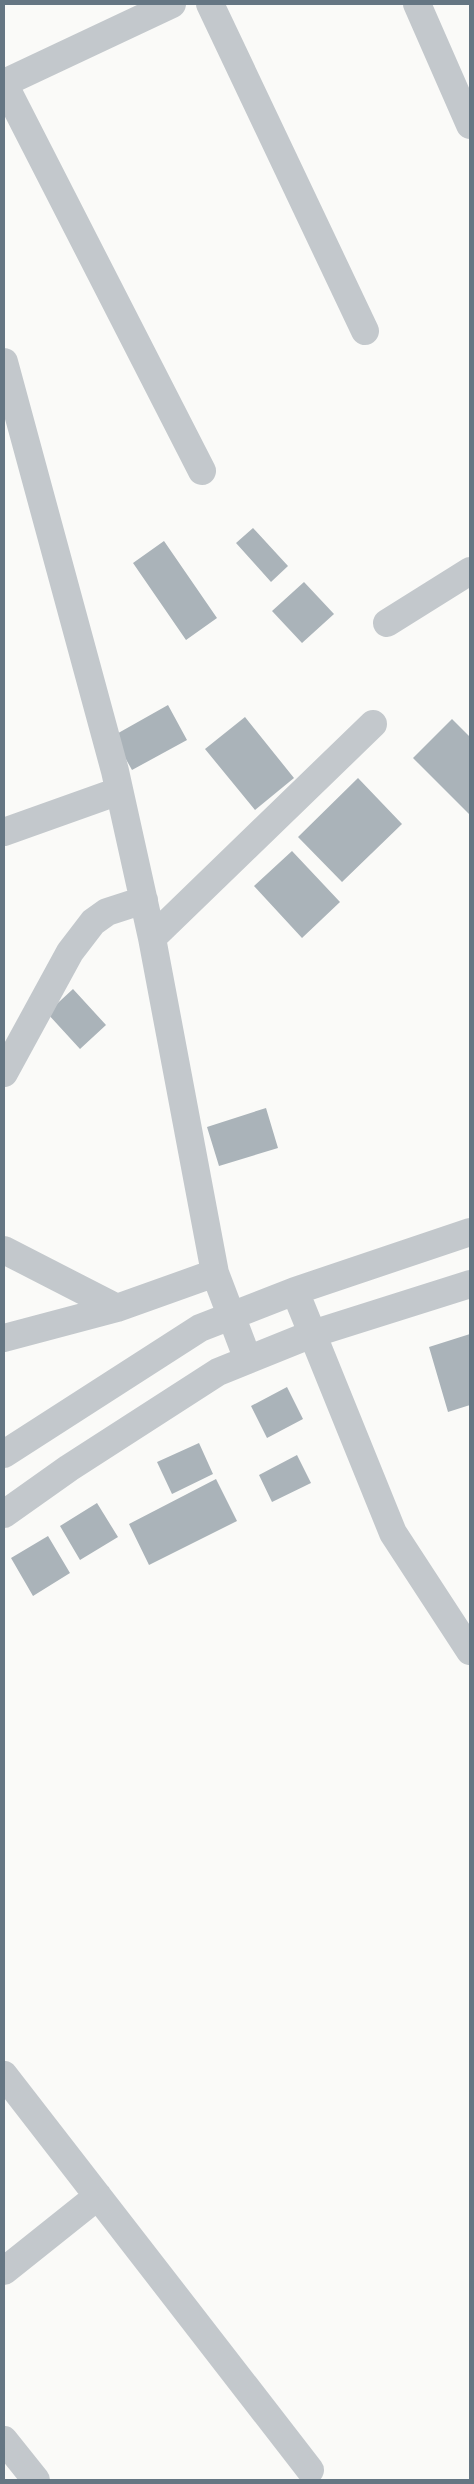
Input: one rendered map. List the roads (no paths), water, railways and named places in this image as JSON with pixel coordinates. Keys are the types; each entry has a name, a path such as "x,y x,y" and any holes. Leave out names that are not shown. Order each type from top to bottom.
{"street":[{"path":"172,4 4,83 202,471"},
{"path":"210,4 365,331"},
{"path":"418,4 470,125"},
{"path":"4,362 119,791 152,938 215,1273 248,1360"},
{"path":"387,623 470,571"},
{"path":"152,938 373,724"},
{"path":"4,832 119,791"},
{"path":"4,1073 70,952 93,922 107,912 144,900"},
{"path":"4,1454 200,1328 231,1318 295,1291 470,1232"},
{"path":"4,1250 117,1308"},
{"path":"4,1338 117,1308 215,1273"},
{"path":"4,1514 69,1468 218,1372 312,1334 470,1284"},
{"path":"295,1291 379,1504 393,1533 470,1651"},
{"path":"4,2075 310,2470"},
{"path":"4,2271 98,2196"},
{"path":"4,2440 36,2480"}]}
